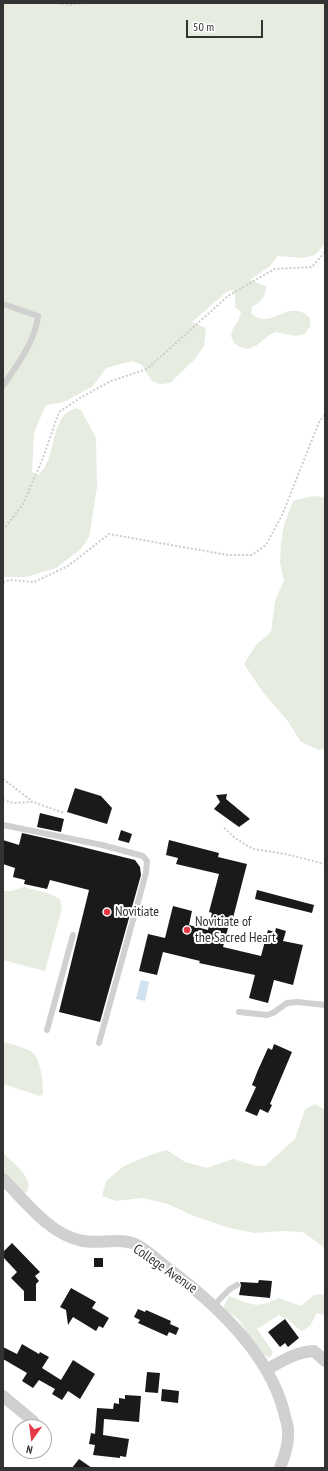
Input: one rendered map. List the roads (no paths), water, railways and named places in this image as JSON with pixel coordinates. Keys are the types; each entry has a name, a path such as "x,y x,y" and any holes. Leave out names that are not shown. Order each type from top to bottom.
{"street":[{"name":"College Avenue","path":"3,1179 56,1230 71,1238 84,1241 119,1241 136,1244 191,1285 213,1306 249,1344 266,1370 280,1396 288,1429 284,1457 280,1468"},
{"path":"266,1370 302,1352 314,1351 325,1360"},
{"path":"3,1396 31,1419"}],"lane":[{"path":"3,304 38,316 37,327 22,357 3,386"},
{"path":"3,825 122,849 143,856 147,861 146,873 99,1043"},
{"path":"47,1030 73,935"},
{"path":"239,1012 267,1015 273,1013 287,1003 297,1002 325,1005"},
{"path":"213,1306 230,1289 237,1285"}],"water":[{"path":"141,980 149,982 145,1001 136,999"}],"place":[{"name":"Novitiate","path":"107,912"},
{"name":"Novitiate of the Sacred Heart","path":"187,930"}]}
